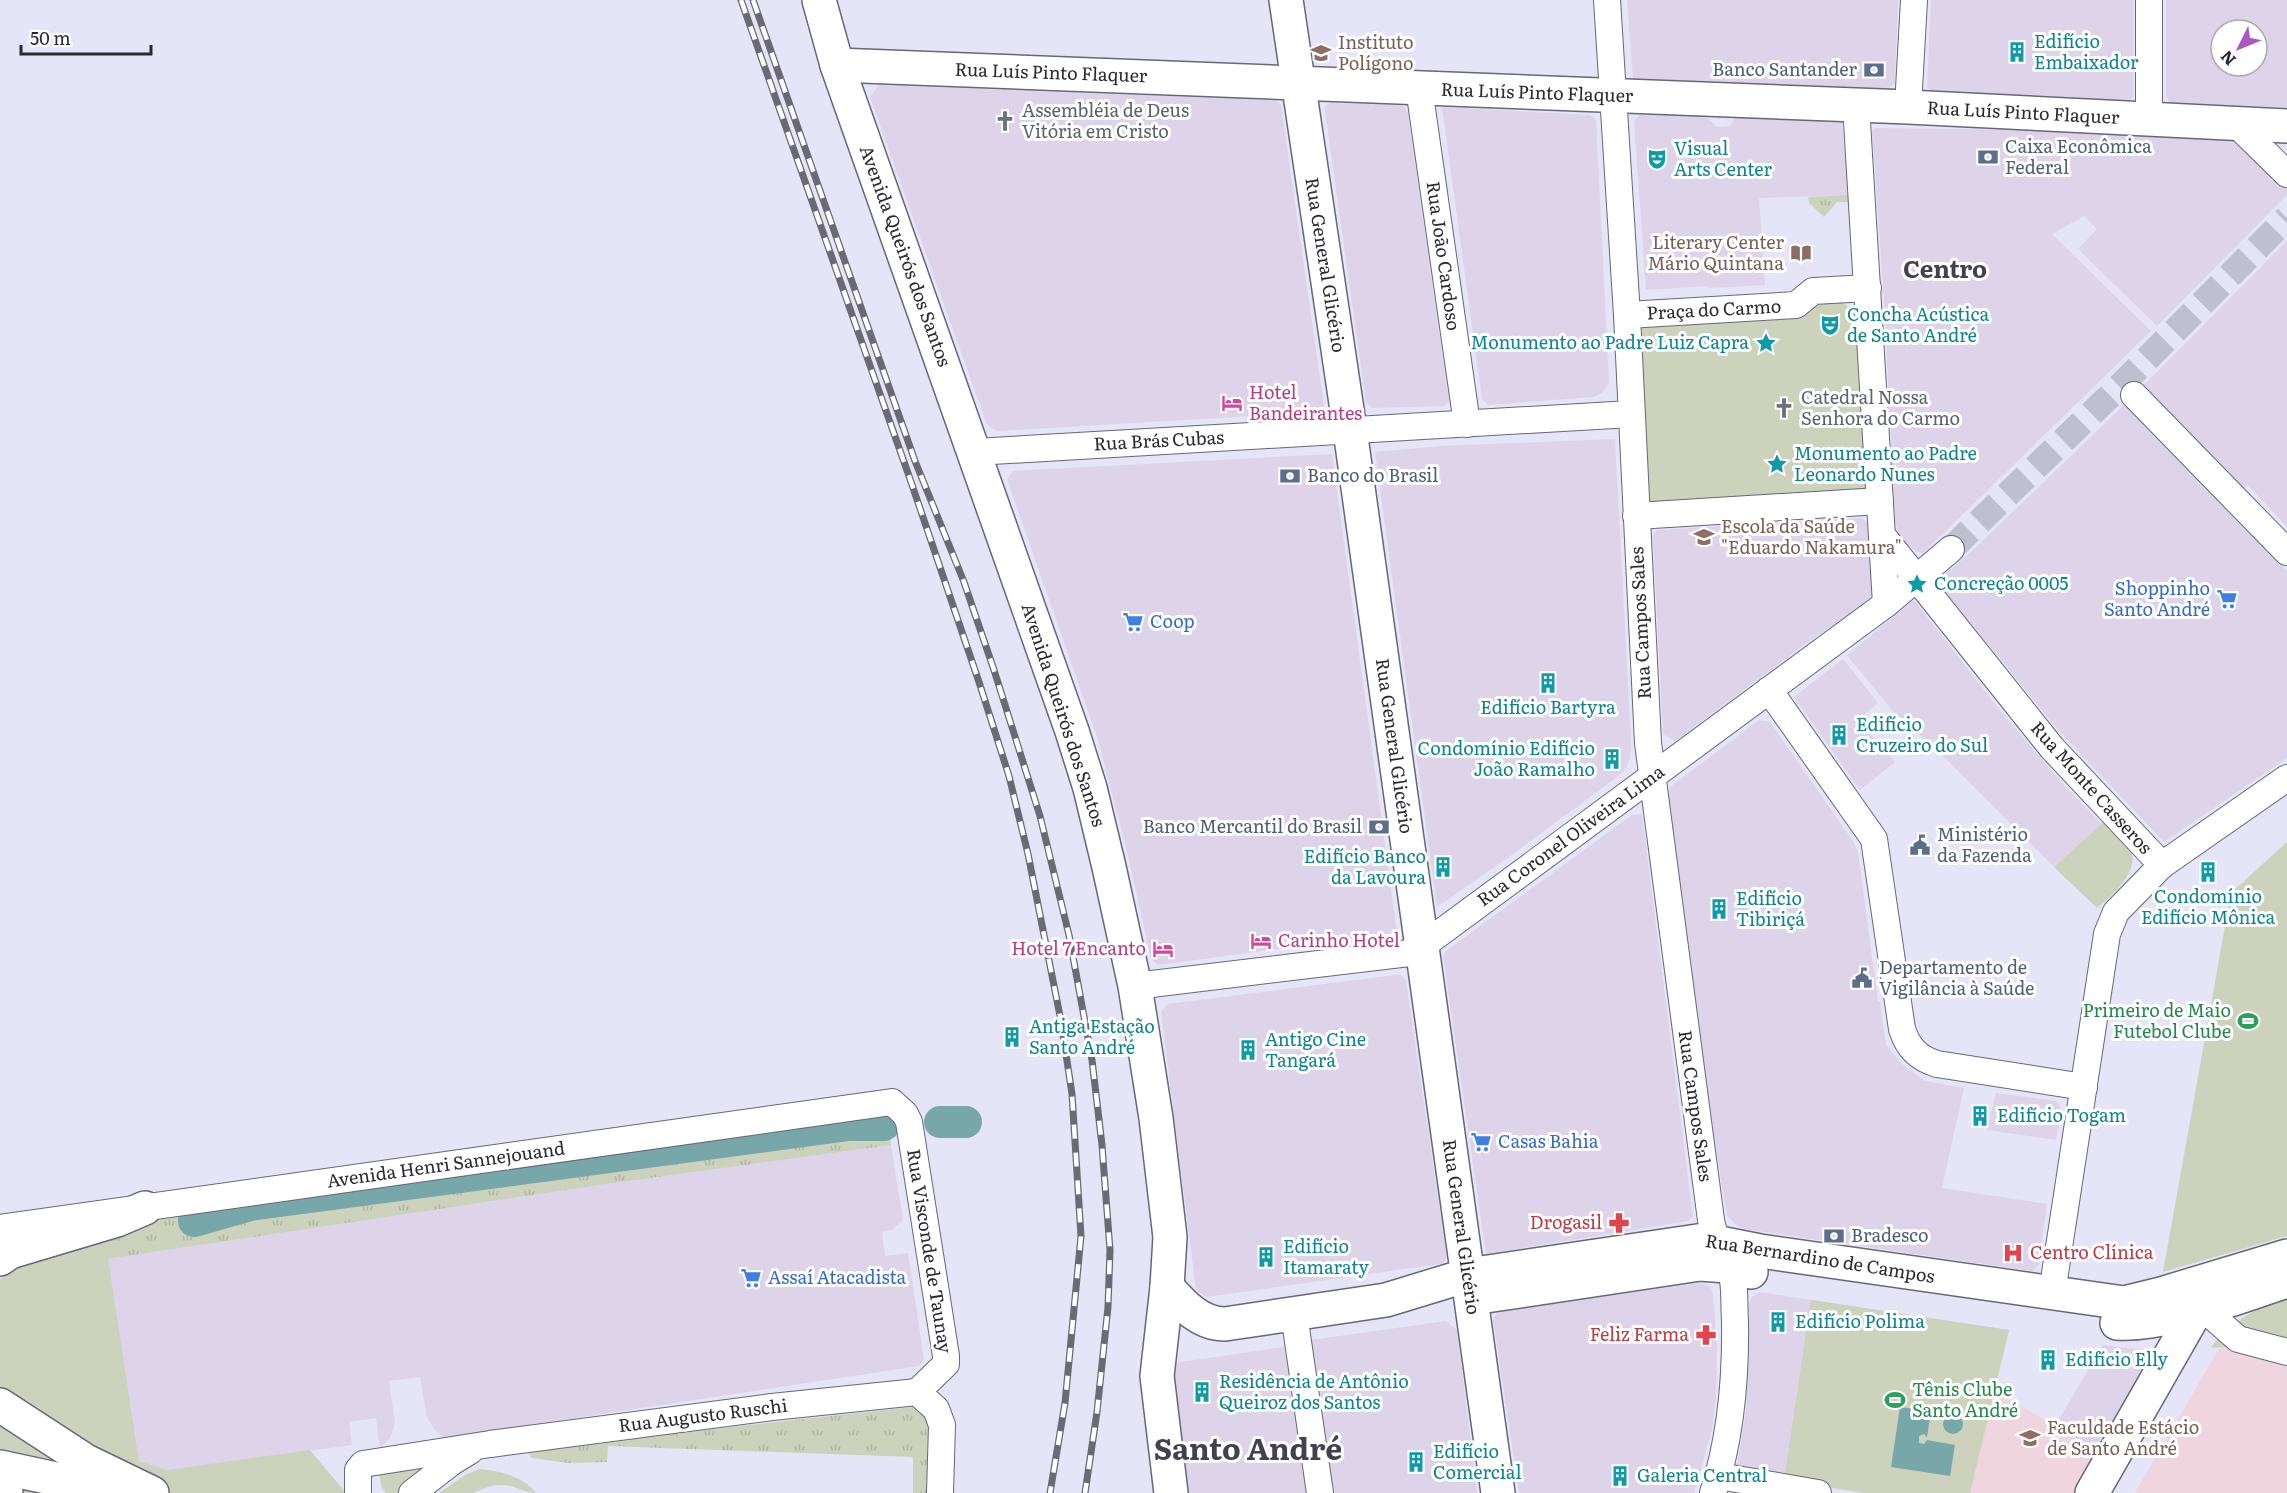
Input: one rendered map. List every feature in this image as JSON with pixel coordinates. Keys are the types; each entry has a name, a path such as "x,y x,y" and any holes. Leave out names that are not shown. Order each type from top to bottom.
{"main road":[{"name":"Avenida Queirós dos Santos","path":"819,0 837,65 975,452 1090,788 1109,867 1135,986 1149,1064 1168,1215 1170,1237 1167,1287 1157,1371 1171,1493"},
{"name":"Rua General Glicério","path":"1286,0 1350,429 1498,1493"},
{"name":"Rua Luís Pinto Flaquer","path":"837,65 1908,107 2287,126"},
{"path":"3,1247 117,1220 145,1208"},
{"name":"Rua Bernardino de Campos","path":"1167,1287 1191,1311 1211,1322 1225,1324 1470,1287 1704,1240 1722,1254 1780,1276 2119,1323 2136,1323 2206,1304"},
{"name":"Rua Bernardino de Campos","path":"1722,1254 1753,1250 2124,1303 2161,1294 2206,1304"},
{"path":"2092,1493 2165,1365 2206,1304 2287,1256"},
{"path":"2206,1304 2287,1281"},
{"path":"2116,1493 2203,1341 2206,1304"},
{"path":"2136,1323 2157,1342 2165,1365"},
{"path":"0,1382 38,1431"},
{"path":"0,1405 86,1461 152,1493"},
{"path":"0,1467 121,1493"},
{"path":"0,1492 6,1493"}],"street":[{"name":"Rua Campos Sales","path":"1607,0 1627,315 1647,728 1712,1226 1733,1279 1736,1360 1732,1412 1716,1484"},
{"path":"1908,107 1914,0"},
{"path":"2149,0 2149,120"},
{"name":"Rua João Cardoso","path":"1419,88 1467,424"},
{"path":"1856,105 1886,604"},
{"path":"2236,124 2287,174"},
{"name":"Praça do Carmo","path":"1627,315 1796,305 1813,291 1868,296"},
{"path":"2134,395 2287,552"},
{"name":"Rua Brás Cubas","path":"975,452 1631,414"},
{"path":"1636,516 1880,501"},
{"name":"Rua Monte Casseros","path":"1882,534 1916,580 2057,754 2162,865 2121,905 2112,918 2052,1293"},
{"name":"Rua Coronel Oliveira Lima","path":"1135,986 1410,953 1769,690 1839,649 1886,604 1951,549"},
{"path":"1769,690 1874,839 1902,1029 1909,1046 1923,1058 1937,1064 2084,1088"},
{"path":"2162,865 2287,778"},
{"name":"Avenida Henri Sannejouand","path":"145,1208 892,1102"},
{"name":"Rua Visconde de Taunay","path":"892,1102 899,1107 909,1122 946,1356 946,1364 917,1392"},
{"path":"2206,1304 2238,1339 2287,1352"},
{"path":"1294,1314 1320,1493"},
{"path":"917,1392 936,1409 942,1425 940,1493"},
{"name":"Rua Augusto Ruschi","path":"364,1487 358,1470 363,1464 490,1444 772,1407 917,1392"},
{"name":"Rua Augusto Ruschi","path":"412,1493 452,1462 473,1450 490,1444"},
{"path":"1716,1484 1818,1493"}],"shaded area":[{"path":"1627,0 1898,0 1895,82 1887,90 1633,79"},
{"path":"1931,0 2133,0 2133,97 2126,103 1932,92 1927,87"},
{"path":"2166,0 2287,0 2287,108 2171,104 2166,97"},
{"path":"879,85 1275,100 1281,105 1324,406 1318,412 997,431 987,425 870,97"},
{"path":"1331,103 1399,105 1404,107 1408,113 1449,401 1444,406 1372,408 1366,402 1325,111 1325,107"},
{"path":"1442,107 1590,115 1596,120 1609,383 1603,392 1594,397 1488,405 1482,399"},
{"path":"1640,115 1705,116 1717,127 1730,126 1736,117 1842,122 1848,195 1759,198 1765,285 1646,290 1634,120"},
{"path":"1876,128 2019,130 2239,141 2287,187 2287,195 2157,326 2078,249 2097,229 2084,216 2052,234 2151,331 1923,553 1917,552 1907,544 1899,534 1895,522 1884,300 1872,131"},
{"path":"2287,241 2287,527 2248,485 2243,490 2142,387"},
{"path":"2125,404 2287,571 2287,758 2164,842 2059,731 1941,585 1944,575 1971,552"},
{"path":"1615,439 1630,758 1626,768 1617,777 1437,907 1375,452 1441,446"},
{"path":"1332,454 1397,933 1158,965 1151,959 1126,847 1098,740 1007,479 1013,471"},
{"path":"1861,518 1868,523 1873,592 1870,600 1815,637 1675,741 1663,734 1653,535 1657,530"},
{"path":"1914,600 1998,708 2064,785 2102,824 2054,867 1941,754 1892,710 1847,655"},
{"path":"1843,659 1878,703 1858,720 1895,762 1860,790 1794,697"},
{"path":"1759,720 1770,722 1853,841 1858,852 1886,1045 1903,1065 1925,1081 1964,1088 1942,1188 2047,1204 2039,1264 2033,1271 1744,1229 1735,1224 1727,1215 1711,1118 1668,793 1670,787"},
{"path":"1642,814 1693,1217 1688,1221 1486,1254 1443,956 1446,951 1632,815"},
{"path":"1401,975 1406,981 1447,1258 1442,1264 1207,1297 1196,1290 1161,1012 1168,1004"},
{"path":"1996,1093 2056,1101 2061,1108 2056,1140 1987,1130"},
{"path":"891,1145 903,1220 892,1230 882,1232 885,1256 908,1253 924,1359 919,1366 444,1438 427,1418 420,1377 389,1381 395,1424 390,1438 380,1448 376,1418 349,1422 352,1445 167,1470 139,1461 107,1259 607,1184"},
{"path":"1700,1283 1710,1286 1713,1294 1717,1349 1716,1397 1712,1430 1694,1493 1519,1493 1493,1319 1498,1311"},
{"path":"1760,1292 2009,1330 1994,1391 2055,1426 2103,1345 2142,1350 2149,1365 2075,1493 1864,1493 1736,1472 1746,1411 1749,1303 1752,1297"},
{"path":"1446,1321 1457,1330 1477,1493 1327,1493 1304,1341"},
{"path":"1291,1346 1313,1493 1188,1493 1169,1370 1174,1363"},
{"path":"2228,1346 2287,1364 2287,1493 2135,1493 2219,1349"},
{"name":"Faculdade Estácio de Santo André","path":"1994,1391 2099,1451 2075,1493 1970,1493"},
{"path":"1900,1407 1931,1411 1927,1437 1924,1434 1919,1436 1919,1443 1924,1444 1927,1440 1955,1445 1950,1476 1891,1467"},
{"path":"1953,1414 1960,1417 1963,1424 1960,1431 1953,1434 1946,1431 1943,1424 1946,1417"}],"green space":[{"path":"1848,195 1848,202 1837,202 1824,217 1809,203 1808,197"},
{"path":"1837,297 1856,314 1869,494 1642,508 1634,329 1643,321"},
{"path":"2106,820 2129,845 2132,863 2118,889 2097,908 2054,867"},
{"name":"Primeiro de Maio Futebol Clube","path":"2287,842 2287,1236 2163,1272 2231,893"},
{"path":"879,1117 889,1129 891,1145 607,1184 107,1259 104,1232 209,1206"},
{"path":"104,1232 139,1461 167,1470 310,1450 346,1493 0,1493 0,1279 22,1261"},
{"path":"2287,1294 2287,1364 2237,1348 2211,1347 2236,1323"},
{"name":"Tênis Clube Santo André","path":"1811,1300 2009,1330 1970,1493 1864,1493 1784,1480"},
{"path":"912,1407 924,1414 928,1426 927,1493 913,1493 913,1457 608,1446 607,1462 568,1463 532,1458 528,1453 529,1450 561,1445 574,1447"},
{"path":"430,1463 433,1470 398,1493 386,1493 382,1488 379,1474"},
{"path":"479,1469 510,1475 531,1487 536,1493 500,1485 472,1493 439,1493 465,1475"}],"waterway":[{"path":"940,1122 966,1122"},
{"path":"194,1221 250,1205 849,1125 884,1125"}],"tunnel":[{"path":"1951,549 2123,383 2287,218"}],"railway":[{"path":"741,0 979,682 1009,776 1028,854 1061,1021 1072,1094 1081,1236 1065,1403 1050,1493"},
{"path":"753,0 915,461 964,582 994,670 1040,816 1069,935 1092,1060 1102,1145 1110,1250 1108,1307 1097,1412 1085,1493"}],"place":[{"name":"Edifício Embaixador","path":"2017,52"},
{"name":"Instituto Polígono","path":"1321,53"},
{"name":"Banco Santander","path":"1874,70"},
{"name":"Assembléia de Deus Vitória em Cristo","path":"1005,121"},
{"name":"Caixa Econômica Federal","path":"1988,157"},
{"name":"Visual Arts Center","path":"1657,159"},
{"name":"Literary Center Mário Quintana","path":"1801,253"},
{"name":"Concha Acústica de Santo André","path":"1830,325"},
{"name":"Monumento ao Padre Luiz Capra","path":"1766,343"},
{"name":"Hotel Bandeirantes","path":"1232,403"},
{"name":"Catedral Nossa Senhora do Carmo","path":"1784,408"},
{"name":"Monumento ao Padre Leonardo Nunes","path":"1777,464"},
{"name":"Banco do Brasil","path":"1290,476"},
{"name":"Escola da Saúde \"Eduardo Nakamura\"","path":"1704,537"},
{"name":"Concreção 0005","path":"1917,584"},
{"name":"Shoppinho Santo André","path":"2227,599"},
{"name":"Coop","path":"1133,622"},
{"name":"Edifício Bartyra","path":"1548,683"},
{"name":"Edifício Cruzeiro do Sul","path":"1839,735"},
{"name":"Condomínio Edifício João Ramalho","path":"1612,759"},
{"name":"Banco Mercantil do Brasil","path":"1379,827"},
{"name":"Ministério da Fazenda","path":"1920,845"},
{"name":"Edifício Banco da Lavoura","path":"1443,867"},
{"name":"Condomínio Edifício Mônica","path":"2208,872"},
{"name":"Edifício Tibiriçá","path":"1719,909"},
{"name":"Carinho Hotel","path":"1261,941"},
{"name":"Hotel 7 Encanto","path":"1163,949"},
{"name":"Departamento de Vigilância à Saúde","path":"1862,978"},
{"name":"Primeiro de Maio Futebol Clube","path":"2248,1021"},
{"name":"Antiga Estação Santo André","path":"1012,1037"},
{"name":"Antigo Cine Tangará","path":"1248,1050"},
{"name":"Edifício Togam","path":"1980,1116"},
{"name":"Casas Bahia","path":"1481,1142"},
{"name":"Drogasil","path":"1619,1223"},
{"name":"Bradesco","path":"1834,1236"},
{"name":"Centro Clínica","path":"2013,1253"},
{"name":"Edifício Itamaraty","path":"1266,1257"},
{"name":"Assaí Atacadista","path":"751,1278"},
{"name":"Edifício Polima","path":"1778,1322"},
{"name":"Feliz Farma","path":"1706,1335"},
{"name":"Edifício Elly","path":"2048,1360"},
{"name":"Residência de Antônio Queiroz dos Santos","path":"1202,1392"},
{"name":"Tênis Clube Santo André","path":"1895,1400"},
{"name":"Faculdade Estácio de Santo André","path":"2030,1438"},
{"name":"Edifício Comercial","path":"1416,1462"},
{"name":"Galeria Central","path":"1620,1476"}],"district":[{"name":"Centro","path":"1945,270"},
{"name":"Santo André","path":"1248,1450"}]}
